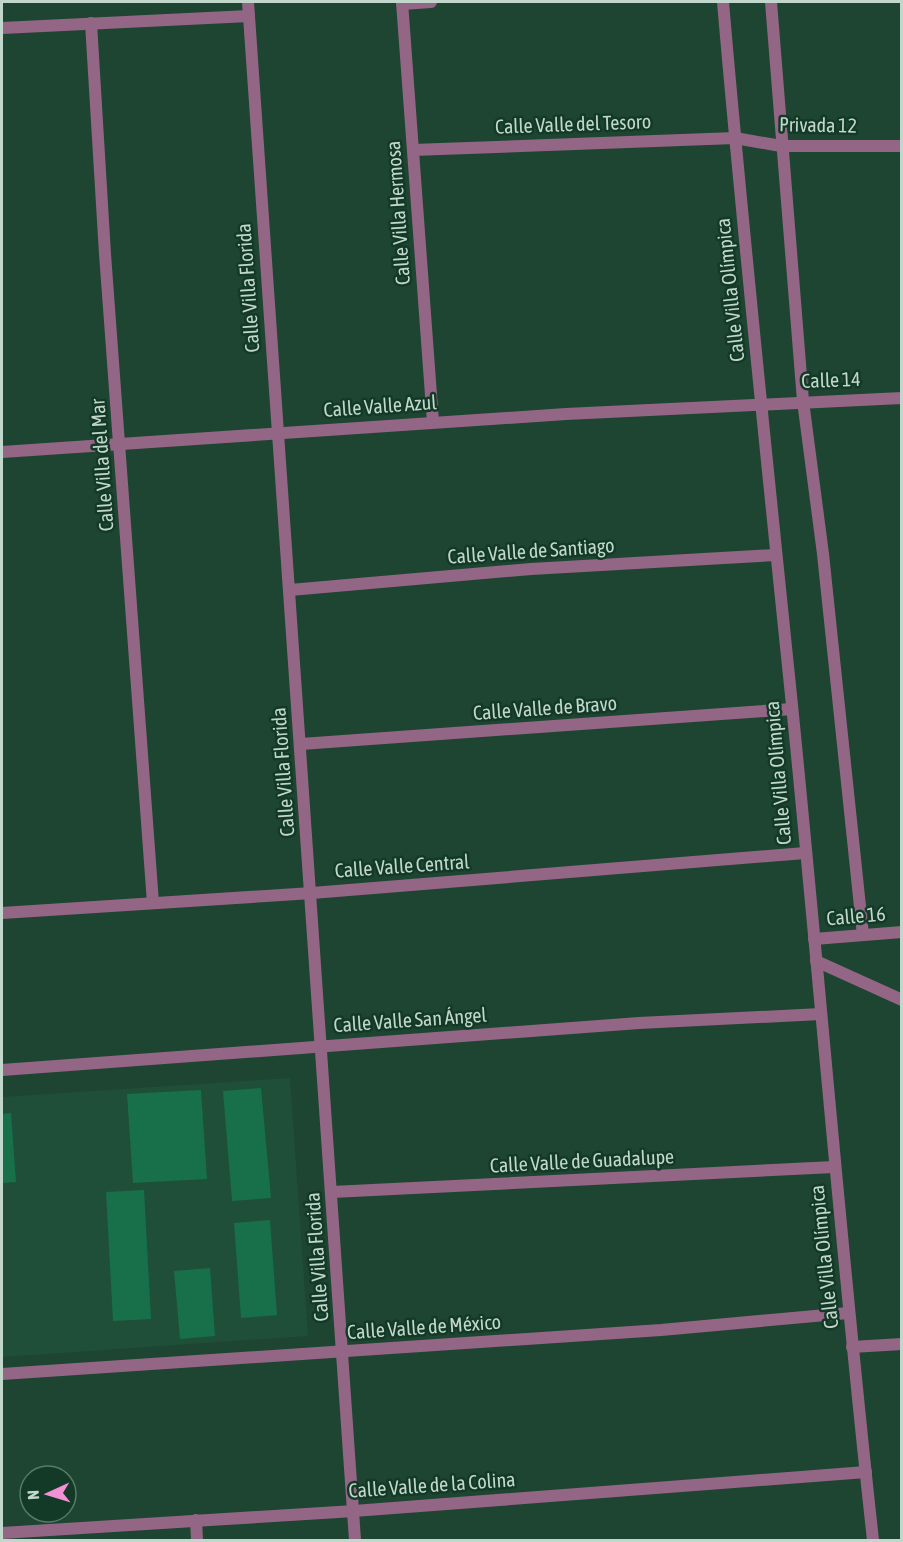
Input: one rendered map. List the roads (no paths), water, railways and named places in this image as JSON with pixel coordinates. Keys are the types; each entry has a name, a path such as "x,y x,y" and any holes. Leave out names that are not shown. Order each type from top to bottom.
{"street":[{"name":"Calle Villa Florida","path":"248,2 312,893 355,1540"},
{"path":"402,3 431,2"},
{"name":"Calle Villa Olímpica","path":"723,2 848,1313 873,1540"},
{"path":"771,2 803,401 823,554 863,935"},
{"name":"Calle Villa Hermosa","path":"402,3 433,422"},
{"path":"2,28 249,16"},
{"name":"Calle Villa del Mar","path":"91,23 105,254 121,445 153,903"},
{"name":"Privada 12","path":"735,138 782,146 902,146"},
{"name":"Calle Valle del Tesoro","path":"413,150 735,138"},
{"name":"Calle 14","path":"761,402 902,398"},
{"name":"Calle Valle Azul","path":"2,452 761,402"},
{"name":"Calle Valle de Santiago","path":"290,590 531,569 775,555"},
{"name":"Calle Valle de Bravo","path":"301,744 792,709"},
{"name":"Calle Valle Central","path":"2,913 312,893 805,853"},
{"name":"Calle 16","path":"814,939 902,932"},
{"path":"816,961 902,1000"},
{"name":"Calle Valle San Ángel","path":"2,1070 639,1023 821,1014"},
{"name":"Calle Valle de Guadalupe","path":"332,1192 834,1167"},
{"name":"Calle Valle de México","path":"2,1374 661,1330 848,1313"},
{"path":"852,1347 902,1344"},
{"name":"Calle Valle de la Colina","path":"2,1533 36,1536 196,1520 354,1511 866,1472"},
{"path":"196,1520 197,1540"}]}
